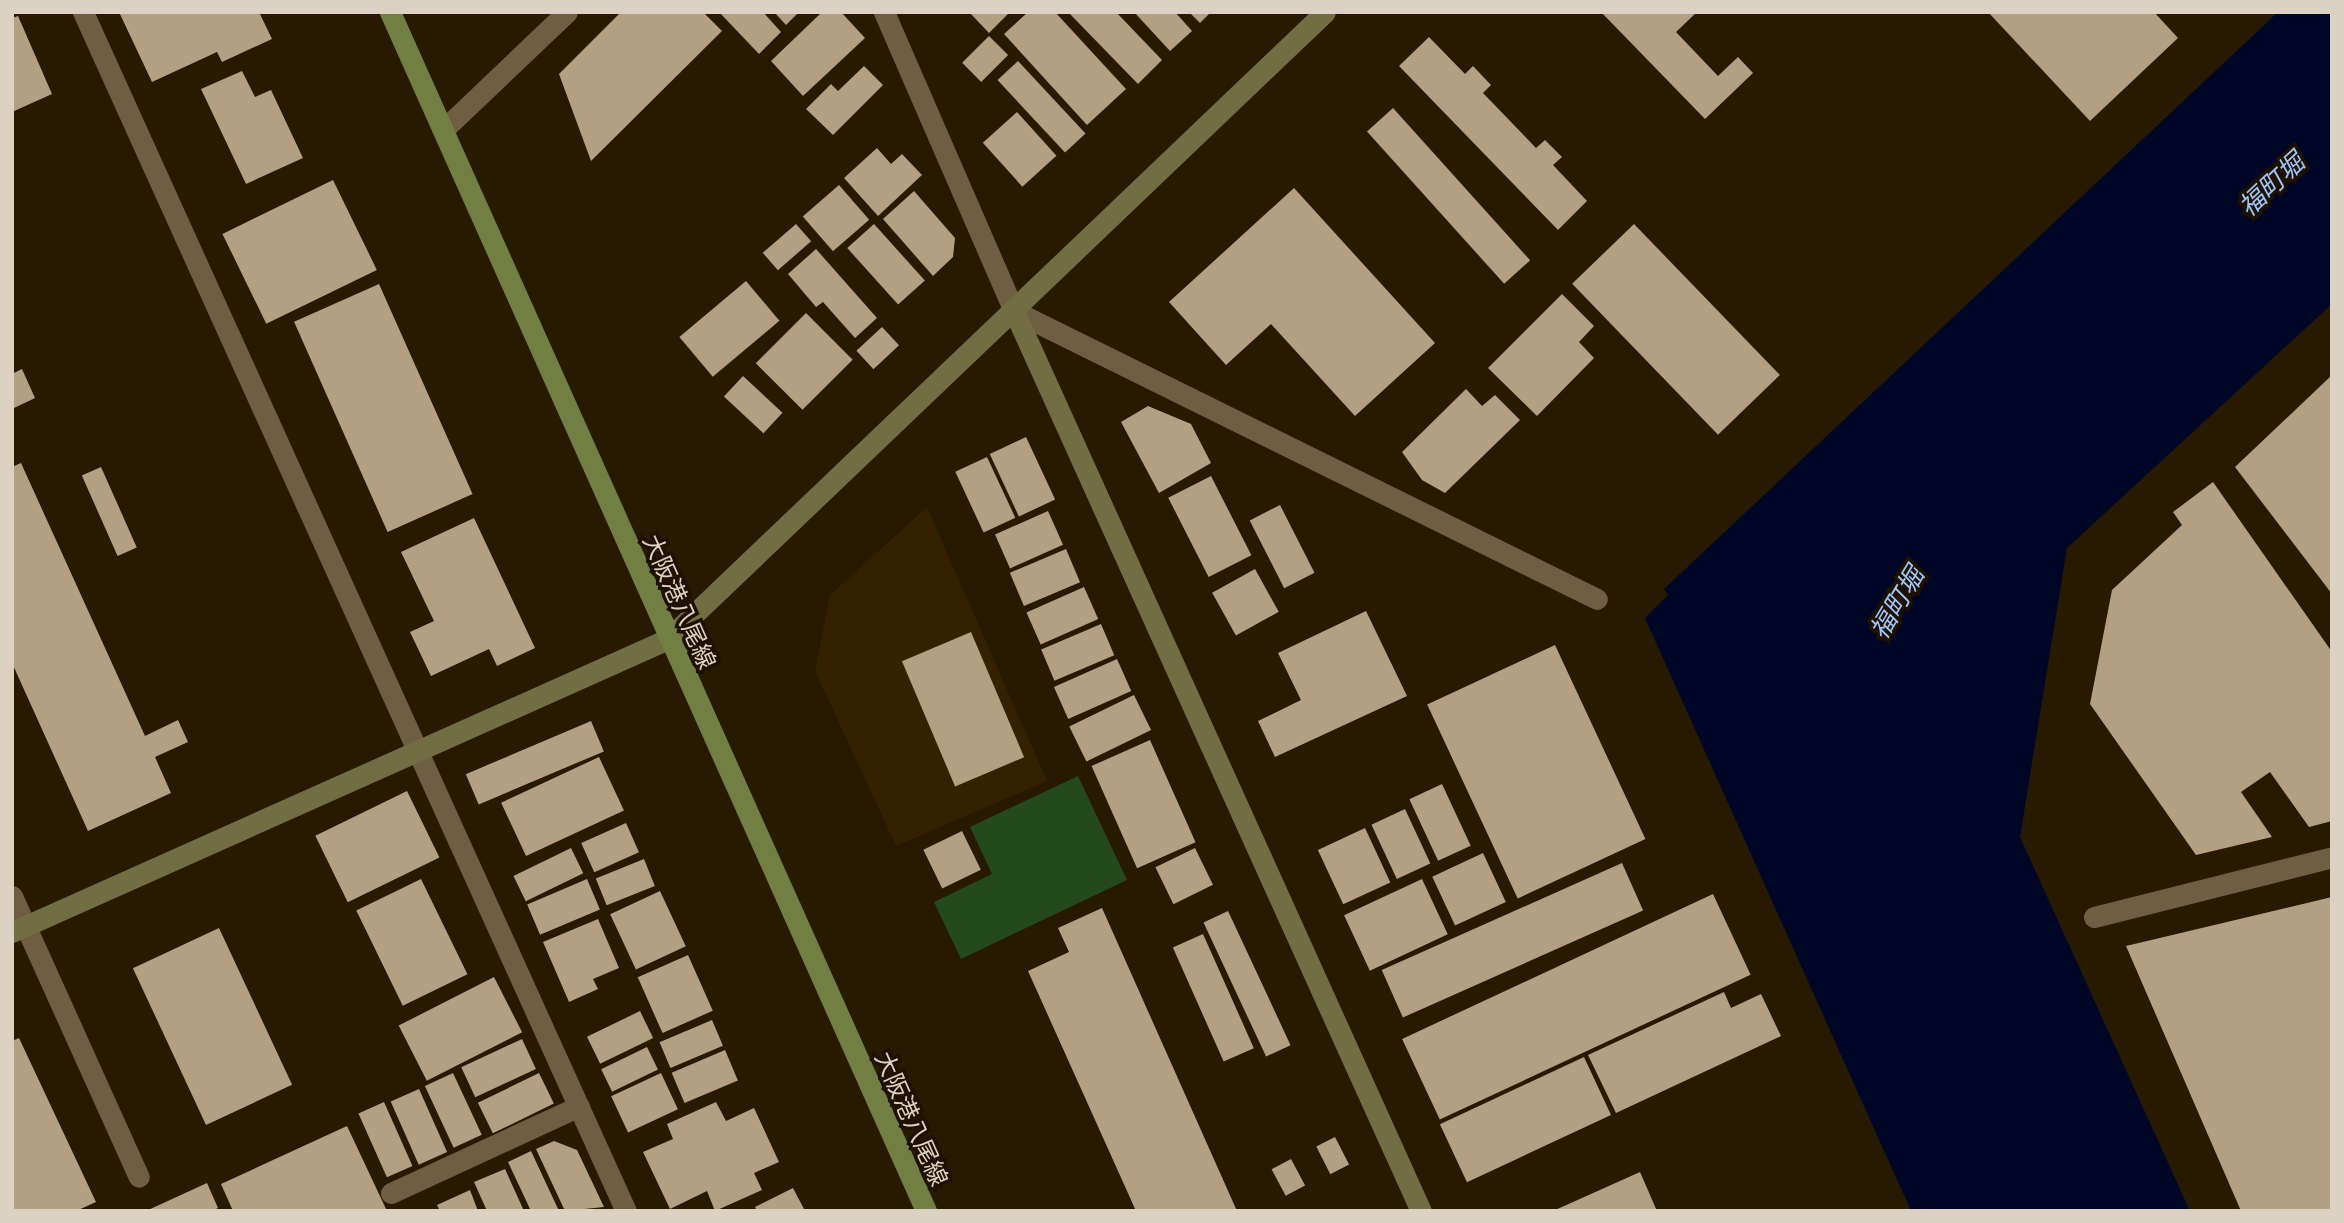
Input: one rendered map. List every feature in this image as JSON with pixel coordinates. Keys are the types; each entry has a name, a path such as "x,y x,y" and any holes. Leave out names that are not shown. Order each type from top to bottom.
{"main road":[{"name":"大阪港八尾線","path":"390,12 926,1211"}],"street":[{"path":"83,12 626,1211"},
{"path":"443,130 566,12"},
{"path":"884,12 1014,311 1421,1211"},
{"path":"19,929 668,639 1325,12"},
{"path":"1014,311 1597,599"},
{"path":"2094,917 2332,857"},
{"path":"12,895 19,929 139,1177"},
{"path":"391,1193 579,1105"}],"shaded area":[{"path":"927,507 1047,781 896,846 815,671 830,595"}],"green space":[{"path":"1078,776 1127,880 961,959 934,902 992,874 970,827"}],"water":[{"name":"福町堀","path":"2278,12 2332,12 2332,304 2067,548 2020,837 2190,1211 1911,1211 1645,618 1668,595 1664,589"}],"building":[{"path":"119,12 259,12 272,39 222,62 217,52 152,82"},
{"path":"621,12 703,12 722,31 591,161 559,74"},
{"path":"719,12 763,12 781,32 759,54"},
{"path":"774,12 799,12 786,25"},
{"path":"822,12 841,12 865,38 803,96 771,61"},
{"path":"969,12 1010,12 989,33"},
{"path":"1028,12 1055,12 1126,89 1087,125 1004,34"},
{"path":"1068,12 1116,12 1162,60 1138,84"},
{"path":"1134,12 1175,12 1192,31 1170,51"},
{"path":"1189,12 1211,12 1200,23"},
{"path":"1601,12 1697,12 1676,32 1718,76 1738,57 1753,73 1705,119"},
{"path":"1988,12 2154,12 2178,38 2090,121"},
{"path":"18,16 52,94 12,112 12,18"},
{"path":"989,36 1008,55 981,82 962,63"},
{"path":"1429,37 1465,74 1473,66 1491,85 1483,93 1536,148 1545,140 1562,157 1553,165 1587,201 1558,230 1399,66"},
{"path":"1018,61 1086,133 1065,152 998,80"},
{"path":"864,66 883,85 833,135 806,109 831,84 838,91"},
{"path":"242,71 255,97 271,90 303,158 246,184 201,89"},
{"path":"1393,108 1530,260 1504,284 1367,131"},
{"path":"1017,112 1056,156 1022,187 983,143"},
{"path":"877,148 891,164 902,154 922,175 878,216 844,178"},
{"path":"333,180 377,270 266,324 222,234"},
{"path":"839,185 869,220 833,251 803,216"},
{"path":"1294,188 1435,343 1355,416 1271,324 1226,365 1169,302"},
{"path":"914,191 955,238 953,257 933,276 883,219"},
{"path":"796,224 811,241 778,270 763,253"},
{"path":"874,224 925,280 898,305 847,248"},
{"path":"1634,224 1780,375 1718,435 1572,284"},
{"path":"816,249 877,318 855,338 823,302 816,307 788,274"},
{"path":"746,281 779,321 713,377 679,337"},
{"path":"379,284 473,494 388,532 294,322"},
{"path":"1562,294 1594,326 1579,342 1594,358 1537,416 1488,368"},
{"path":"806,313 853,360 802,410 756,363"},
{"path":"882,327 899,345 873,369 856,351"},
{"path":"22,369 35,398 12,409 12,374"},
{"path":"2332,375 2332,594 2235,467"},
{"path":"743,376 782,413 763,433 724,396"},
{"path":"1466,389 1482,406 1495,395 1520,420 1445,493 1422,480 1402,452"},
{"path":"1148,406 1191,424 1211,463 1159,493 1121,422"},
{"path":"1026,437 1055,500 1019,516 990,454"},
{"path":"987,457 1015,518 984,533 955,472"},
{"path":"21,463 145,736 178,720 188,742 155,757 171,793 88,831 12,663 12,467"},
{"path":"101,467 137,547 118,556 82,476"},
{"path":"1211,476 1251,555 1209,577 1168,498"},
{"path":"2213,482 2332,652 2332,821 2309,827 2270,772 2241,792 2272,837 2196,855 2090,704 2112,590 2182,525 2173,512"},
{"path":"1280,505 1315,573 1284,588 1250,520"},
{"path":"1048,511 1063,545 1010,568 995,535"},
{"path":"474,518 535,648 497,666 489,649 431,676 410,632 434,621 401,552"},
{"path":"1066,549 1080,582 1024,606 1010,573"},
{"path":"1255,569 1279,612 1236,636 1212,593"},
{"path":"1084,587 1098,619 1041,645 1026,613"},
{"path":"1366,611 1407,696 1275,757 1258,721 1301,700 1278,653"},
{"path":"1101,624 1114,655 1054,681 1041,649"},
{"path":"971,632 1024,757 955,786 902,661"},
{"path":"1555,645 1645,839 1518,899 1427,705"},
{"path":"1117,659 1131,691 1068,719 1054,687"},
{"path":"1134,695 1151,730 1086,762 1069,727"},
{"path":"591,721 604,751 479,805 466,774"},
{"path":"1150,740 1196,842 1137,868 1092,766"},
{"path":"599,757 624,810 526,856 501,803"},
{"path":"1442,784 1471,846 1438,861 1409,799"},
{"path":"407,791 439,858 348,902 315,836"},
{"path":"1405,809 1430,863 1397,879 1371,825"},
{"path":"626,823 639,852 594,872 581,843"},
{"path":"1365,828 1390,882 1343,904 1318,850"},
{"path":"962,831 981,870 942,888 923,850"},
{"path":"571,848 583,873 526,901 513,876"},
{"path":"1195,848 1213,885 1173,904 1155,867"},
{"path":"1483,853 1506,902 1455,926 1432,877"},
{"path":"644,859 655,886 607,905 596,878"},
{"path":"1622,863 1643,911 1403,1017 1382,970"},
{"path":"421,879 467,974 403,1006 356,911"},
{"path":"587,879 600,909 540,935 527,904"},
{"path":"1422,879 1448,934 1370,971 1344,915"},
{"path":"660,891 686,946 636,970 610,914"},
{"path":"1713,894 1751,975 1440,1120 1402,1039"},
{"path":"2332,897 2332,1211 2241,1211 2126,946"},
{"path":"1102,908 1237,1211 1136,1211 1028,971 1069,952 1058,928"},
{"path":"1228,911 1291,1045 1266,1057 1204,922"},
{"path":"598,919 619,968 593,979 598,989 569,1002 543,942"},
{"path":"219,928 292,1085 206,1125 133,968"},
{"path":"1203,934 1254,1048 1224,1062 1173,947"},
{"path":"688,955 713,1011 663,1033 638,977"},
{"path":"494,977 522,1032 427,1081 399,1026"},
{"path":"1724,992 1731,1008 1761,994 1781,1036 1616,1113 1588,1055"},
{"path":"640,1011 653,1038 600,1064 587,1037"},
{"path":"712,1020 723,1046 670,1068 660,1042"},
{"path":"19,1038 96,1202 76,1211 12,1211 12,1041"},
{"path":"522,1039 536,1069 475,1097 461,1067"},
{"path":"647,1047 658,1069 612,1092 601,1069"},
{"path":"725,1050 738,1080 685,1103 672,1073"},
{"path":"1584,1057 1611,1115 1467,1182 1440,1124"},
{"path":"453,1073 482,1135 454,1148 425,1086"},
{"path":"539,1073 554,1104 493,1133 478,1103"},
{"path":"661,1073 678,1109 628,1132 611,1096"},
{"path":"419,1089 447,1152 419,1165 391,1102"},
{"path":"384,1102 412,1166 387,1177 358,1113"},
{"path":"716,1102 726,1121 754,1108 779,1162 754,1173 762,1190 715,1211 707,1191 670,1209 643,1152 673,1139 667,1124"},
{"path":"347,1126 387,1211 233,1211 221,1184"},
{"path":"1335,1137 1349,1165 1330,1174 1316,1147"},
{"path":"554,1141 577,1150 604,1207 565,1211 536,1149"},
{"path":"531,1151 559,1211 531,1211 508,1162"},
{"path":"1291,1159 1305,1185 1286,1196 1272,1169"},
{"path":"505,1169 524,1211 487,1211 474,1182"},
{"path":"1640,1172 1657,1211 1553,1211"},
{"path":"207,1183 218,1208 211,1211 146,1211"},
{"path":"793,1188 805,1211 757,1211 755,1207"},
{"path":"470,1190 478,1211 440,1211 437,1205"}]}
